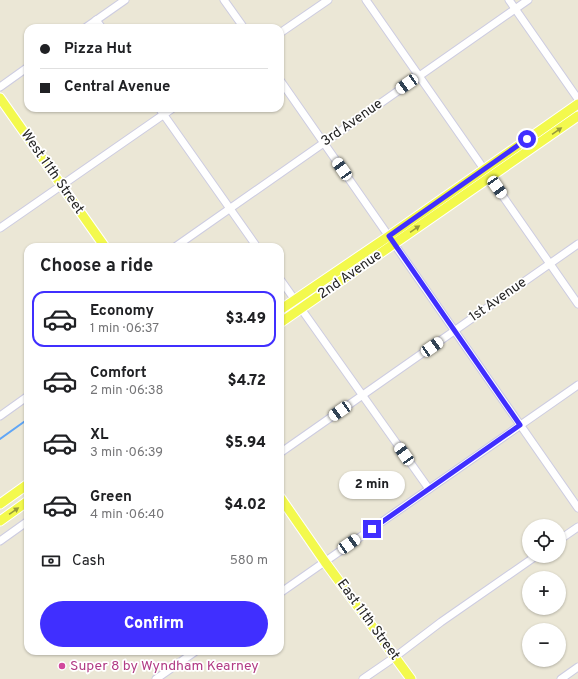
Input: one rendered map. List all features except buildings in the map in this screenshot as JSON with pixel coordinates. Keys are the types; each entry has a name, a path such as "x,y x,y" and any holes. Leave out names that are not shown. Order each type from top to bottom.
{"main road":[{"name":"West 11th Street","path":"0,98 101,243"},
{"name":"2nd Avenue","path":"284,320 301,309 484,169 578,104"},
{"name":"2nd Avenue","path":"284,307 490,177 578,116"},
{"path":"0,504 24,487"},
{"path":"0,521 24,504"},
{"path":"284,504 325,562"},
{"name":"East 11th Street","path":"325,562 411,679"}],"street":[{"path":"90,24 125,0"},
{"path":"224,0 241,24"},
{"path":"284,30 328,0"},
{"path":"366,0 578,304"},
{"path":"509,0 578,99"},
{"name":"3rd Avenue","path":"181,243 528,0"},
{"path":"96,20 99,24"},
{"path":"0,87 24,70"},
{"path":"284,86 578,508"},
{"path":"0,228 167,112"},
{"path":"164,114 254,243"},
{"name":"1st Avenue","path":"284,450 578,244"},
{"path":"284,285 429,489"},
{"path":"284,590 578,385"},
{"path":"0,416 24,399"},
{"path":"0,541 24,524"},
{"path":"566,535 578,526"},
{"path":"363,679 526,563"},
{"path":"156,679 190,655"},
{"path":"561,679 578,667"}],"waterway":[{"path":"0,439 24,422"}],"place":[{"name":"Super 8 by Wyndham Kearney","path":"62,666"}],"route":[{"path":"372,529 520,425 389,236 527,139"}]}
